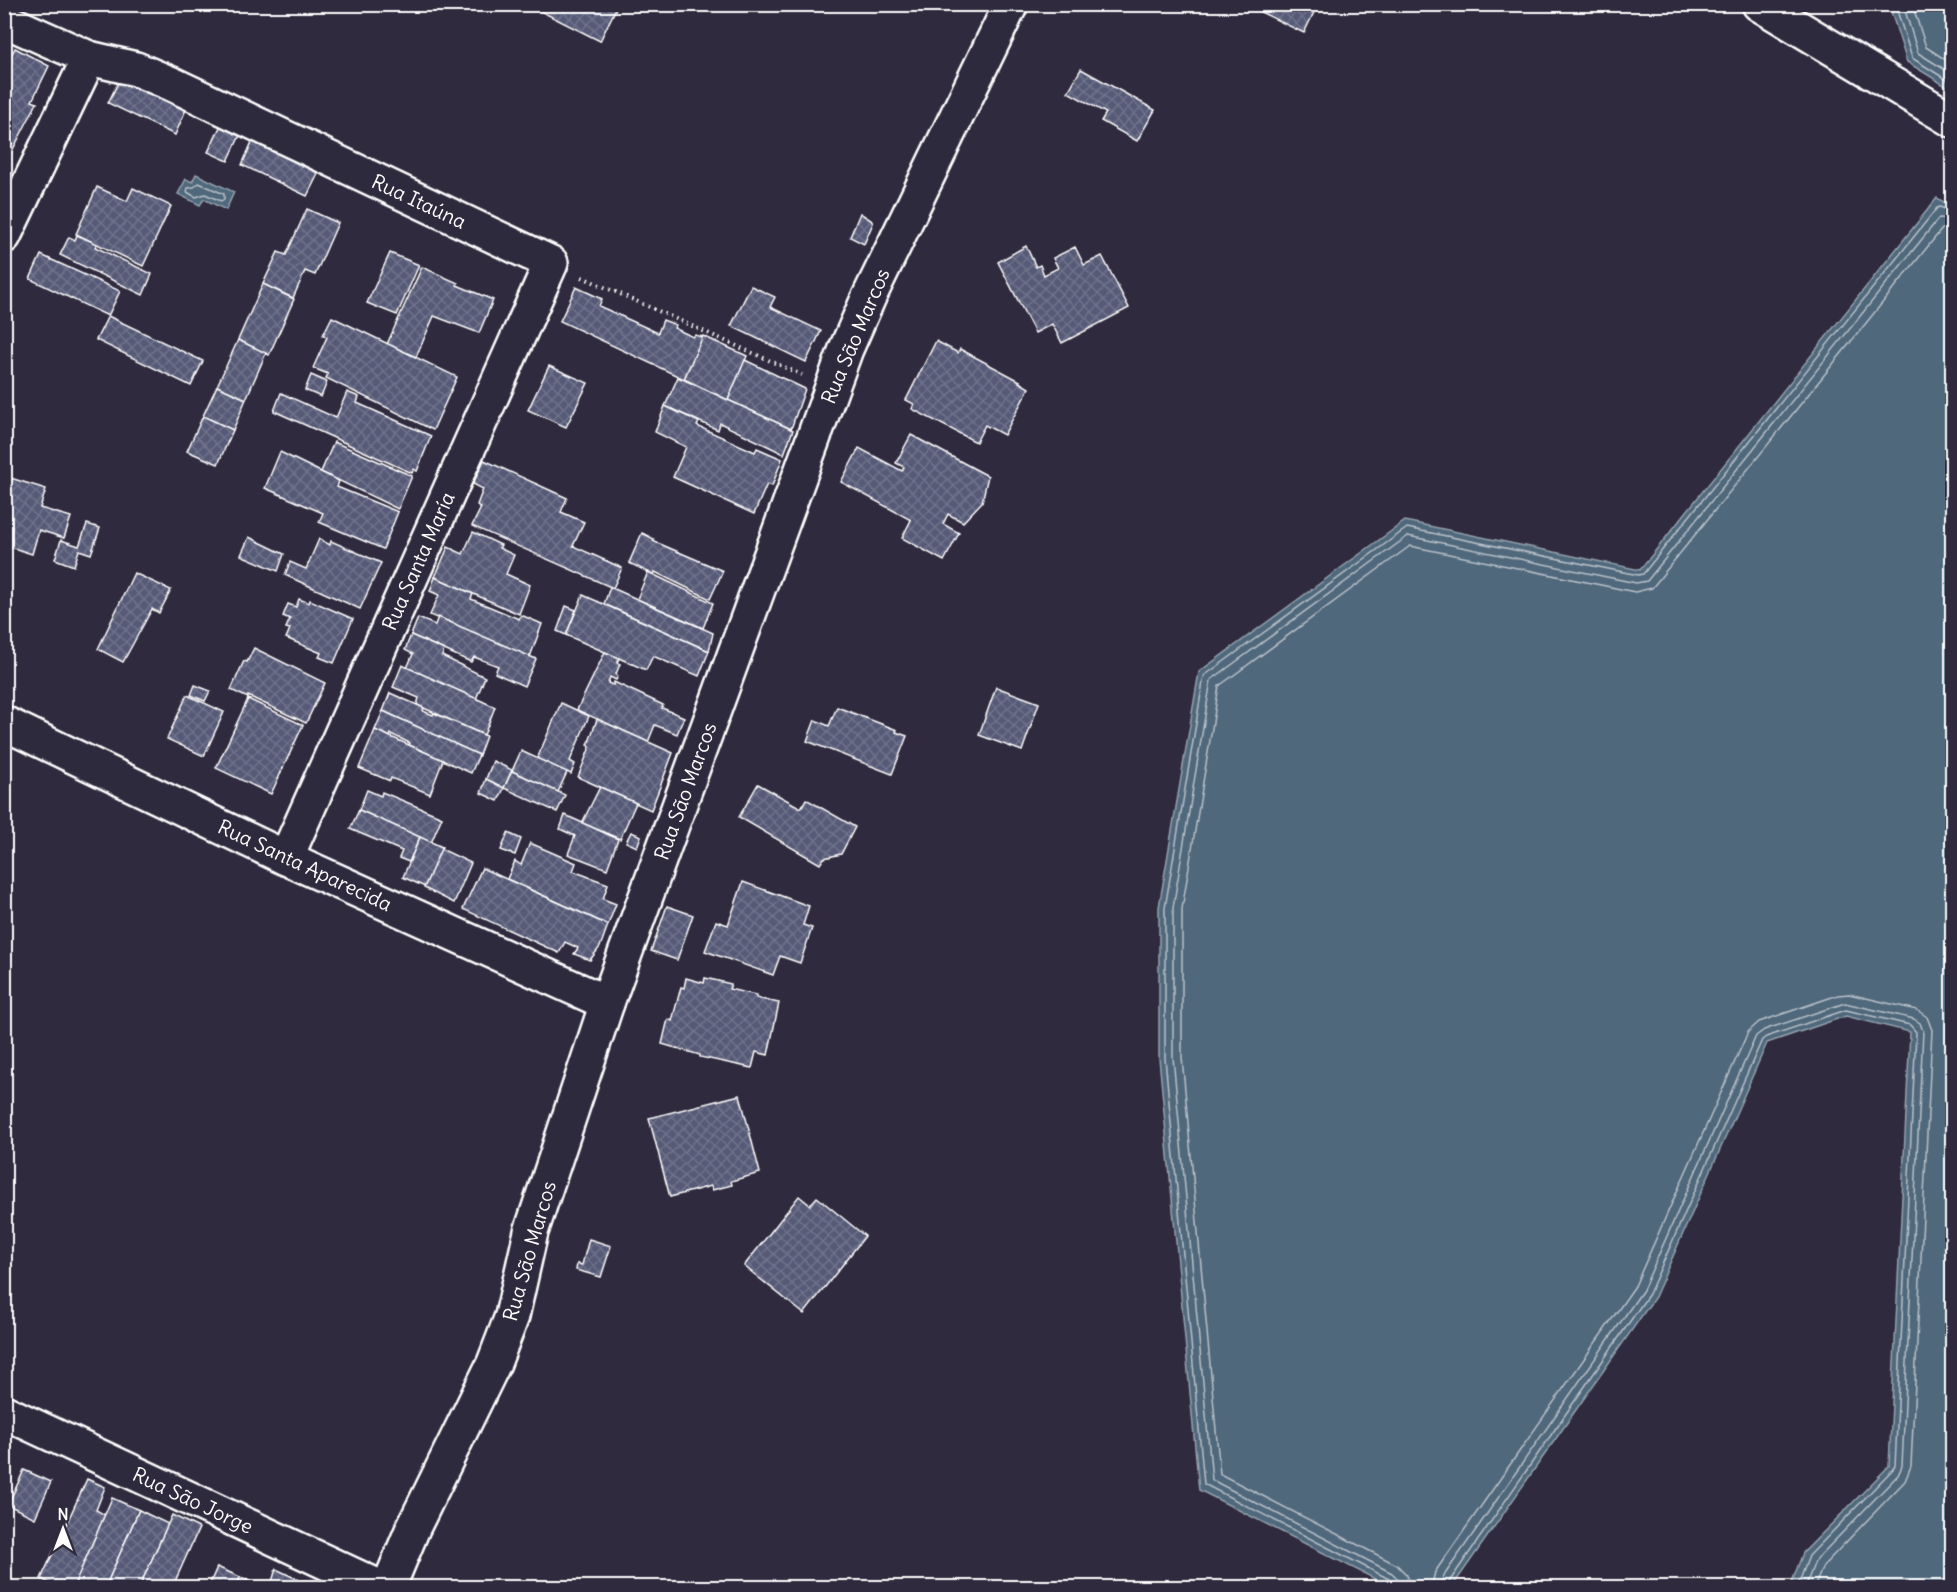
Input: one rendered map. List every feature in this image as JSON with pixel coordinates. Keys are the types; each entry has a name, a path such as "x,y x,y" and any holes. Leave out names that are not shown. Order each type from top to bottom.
{"street":[{"name":"Rua São Marcos","path":"388,1587 413,1528 504,1339 512,1316 531,1232 607,1004 831,388 868,299 1011,4"},
{"path":"1760,4 1953,120"},
{"name":"Rua Itaúna","path":"4,20 90,58 136,69 172,84 551,263"},
{"path":"4,236 90,58"},
{"name":"Rua Santa María","path":"286,858 551,263"},
{"name":"Rua Santa Aparecida","path":"4,723 286,858 607,1004"},
{"name":"Rua São Jorge","path":"4,1412 381,1587"}],"path":[{"path":"551,263 831,388"}],"water":[{"path":"1889,5 1952,5 1952,90 1907,62"},
{"path":"196,174 234,192 226,210 204,199 200,205 178,194 186,179 192,182"},
{"path":"1937,198 1952,207 1952,1587 1790,1587 1803,1553 1889,1466 1910,1032 1846,1016 1767,1043 1655,1297 1452,1587 1391,1587 1199,1490 1159,1058 1159,907 1199,672 1405,521 1640,570"}],"building":[{"path":"543,4 618,4 600,41 540,11"},
{"path":"1249,4 1318,4 1304,33 1248,6"},
{"path":"15,48 49,66 32,101 37,103 8,159 4,157 4,69"},
{"path":"1081,69 1155,110 1137,141 1101,121 1106,113 1068,92"},
{"path":"122,75 187,107 175,135 108,103"},
{"path":"222,123 242,131 228,161 208,152"},
{"path":"255,135 323,164 307,196 242,165"},
{"path":"97,187 127,201 133,188 171,206 143,266 76,234"},
{"path":"307,209 338,223 315,275 305,271 293,298 263,284 278,252 286,255"},
{"path":"860,213 873,223 864,244 850,237"},
{"path":"77,235 97,244 95,247 152,274 143,295 60,255 69,237 75,240"},
{"path":"1026,246 1036,267 1040,265 1044,275 1058,268 1053,258 1075,247 1084,265 1102,256 1129,308 1062,343 1052,324 1035,333 998,262"},
{"path":"390,253 419,265 397,315 367,303"},
{"path":"41,255 120,291 108,316 30,279"},
{"path":"422,267 493,300 479,333 434,316 416,357 387,344"},
{"path":"263,284 294,299 269,355 238,340"},
{"path":"751,286 775,297 770,307 821,331 806,362 731,326"},
{"path":"576,287 602,299 599,306 658,333 663,320 676,325 674,328 693,337 695,335 703,337 684,379 560,321"},
{"path":"108,316 203,361 191,386 96,340"},
{"path":"332,317 457,377 433,430 326,378 328,374 313,368 327,337 323,335"},
{"path":"703,336 747,356 728,400 684,379"},
{"path":"238,340 266,353 246,399 217,386"},
{"path":"936,341 958,353 960,349 1029,388 1004,435 985,425 976,442 912,409 914,404 906,400"},
{"path":"745,360 805,389 791,429 728,400"},
{"path":"549,366 588,383 566,427 528,410"},
{"path":"311,375 327,382 321,397 305,390"},
{"path":"678,377 793,430 784,454 720,423 718,430 665,406"},
{"path":"217,386 246,399 233,430 203,416"},
{"path":"347,392 359,397 357,403 431,436 417,471 414,469 412,473 274,411 281,393 336,418"},
{"path":"665,406 699,422 697,426 755,452 757,448 782,459 772,486 767,484 754,514 673,477 686,447 655,432"},
{"path":"203,416 233,430 218,464 187,451"},
{"path":"911,435 988,476 982,502 963,522 948,514 943,524 959,533 944,561 902,538 911,520 841,482 859,448 902,471 904,467 896,463"},
{"path":"334,442 412,476 398,509 321,472"},
{"path":"280,452 339,481 337,487 398,512 383,549 319,522 323,513 265,488"},
{"path":"484,460 567,498 561,512 584,522 573,546 622,568 613,588 472,526 481,508 477,505 483,489 473,484"},
{"path":"4,476 46,489 40,508 71,517 64,538 39,530 32,554 4,545"},
{"path":"87,524 100,528 91,554 79,550 74,566 55,559 61,540 79,546"},
{"path":"473,532 501,545 499,548 514,555 506,574 530,585 519,614 435,577 448,547 463,554"},
{"path":"642,533 654,539 653,541 723,571 710,599 655,572 654,575 629,563"},
{"path":"249,537 284,554 278,571 241,555"},
{"path":"319,539 330,545 331,541 381,563 360,609 285,575 290,562 306,569"},
{"path":"648,572 713,603 703,628 637,599"},
{"path":"134,573 171,590 159,613 152,609 123,662 98,649"},
{"path":"435,577 473,594 471,599 519,619 521,615 542,624 530,657 430,615 439,595 430,591"},
{"path":"610,587 713,633 709,651 604,604"},
{"path":"583,595 709,651 699,676 653,656 646,670 566,635"},
{"path":"299,599 309,603 310,600 353,619 334,663 319,657 321,653 286,638 290,629 286,628 290,619 283,616 288,604 296,607"},
{"path":"566,606 576,610 566,635 557,631"},
{"path":"438,617 536,659 524,686 495,673 498,666 474,657 471,662 411,635 418,618 435,625"},
{"path":"411,635 444,650 442,656 485,677 476,699 407,668 413,654 405,650"},
{"path":"254,648 325,683 306,723 231,690 244,661 247,662"},
{"path":"605,652 619,658 617,663 620,664 616,680 610,677 608,683 613,685 614,682 684,717 677,734 655,725 648,742 577,710"},
{"path":"402,665 495,707 484,735 417,705 419,698 393,687"},
{"path":"195,685 210,691 205,701 191,695"},
{"path":"996,687 1039,703 1022,751 979,735"},
{"path":"390,693 424,708 423,711 433,715 434,713 486,736 479,755 383,711"},
{"path":"187,695 224,712 204,756 167,739"},
{"path":"248,699 303,725 271,794 216,768"},
{"path":"561,703 589,716 570,761 575,764 571,774 537,759"},
{"path":"837,707 907,736 892,774 807,741 815,720 829,726"},
{"path":"383,711 479,755 471,773 409,745 410,743 391,734 390,737 375,730"},
{"path":"597,719 673,753 651,810 578,777 590,747 588,745"},
{"path":"375,730 443,760 430,794 359,768"},
{"path":"521,751 567,772 558,792 512,771"},
{"path":"493,761 512,770 504,788 486,779"},
{"path":"512,771 565,795 557,812 504,788"},
{"path":"486,779 504,788 498,801 481,793"},
{"path":"758,784 801,808 806,799 855,827 841,854 824,858 820,864 739,817"},
{"path":"600,787 636,803 620,839 582,823"},
{"path":"367,790 381,796 382,792 442,817 431,843 359,810"},
{"path":"359,810 420,837 409,862 399,858 402,851 350,829"},
{"path":"565,815 618,839 607,869 568,854 575,836 560,829"},
{"path":"631,832 641,836 637,847 626,842"},
{"path":"508,833 521,839 515,855 501,850"},
{"path":"420,837 442,847 425,887 403,877"},
{"path":"530,843 576,863 573,871 608,884 603,899 616,904 608,925 507,879 515,861 521,865"},
{"path":"441,849 471,863 454,903 424,888"},
{"path":"482,868 608,925 600,947 590,960 574,954 578,948 565,942 559,953 463,909"},
{"path":"743,882 809,906 803,925 812,928 800,963 780,956 773,975 705,951 716,921 728,925"},
{"path":"667,906 693,915 677,960 651,951"},
{"path":"686,978 704,983 705,978 731,984 729,989 779,1003 768,1055 756,1052 752,1068 700,1057 700,1055 662,1044 668,1019 672,1021 681,987 684,988"},
{"path":"740,1095 760,1173 731,1181 732,1185 712,1190 711,1186 670,1197 649,1118"},
{"path":"799,1196 810,1205 817,1197 865,1236 804,1314 744,1266"},
{"path":"589,1239 611,1246 601,1277 576,1270 577,1264 582,1265"},
{"path":"24,1470 51,1482 35,1518 8,1505"},
{"path":"87,1479 105,1487 96,1510 105,1515 73,1588 60,1588 41,1579"},
{"path":"112,1498 139,1510 105,1588 73,1588"},
{"path":"139,1510 168,1524 139,1588 105,1588"},
{"path":"172,1515 199,1528 172,1588 139,1588"},
{"path":"217,1567 240,1577 237,1588 208,1588"},
{"path":"276,1569 299,1580 296,1588 270,1588"},
{"path":"240,1577 268,1588 237,1588"}]}
